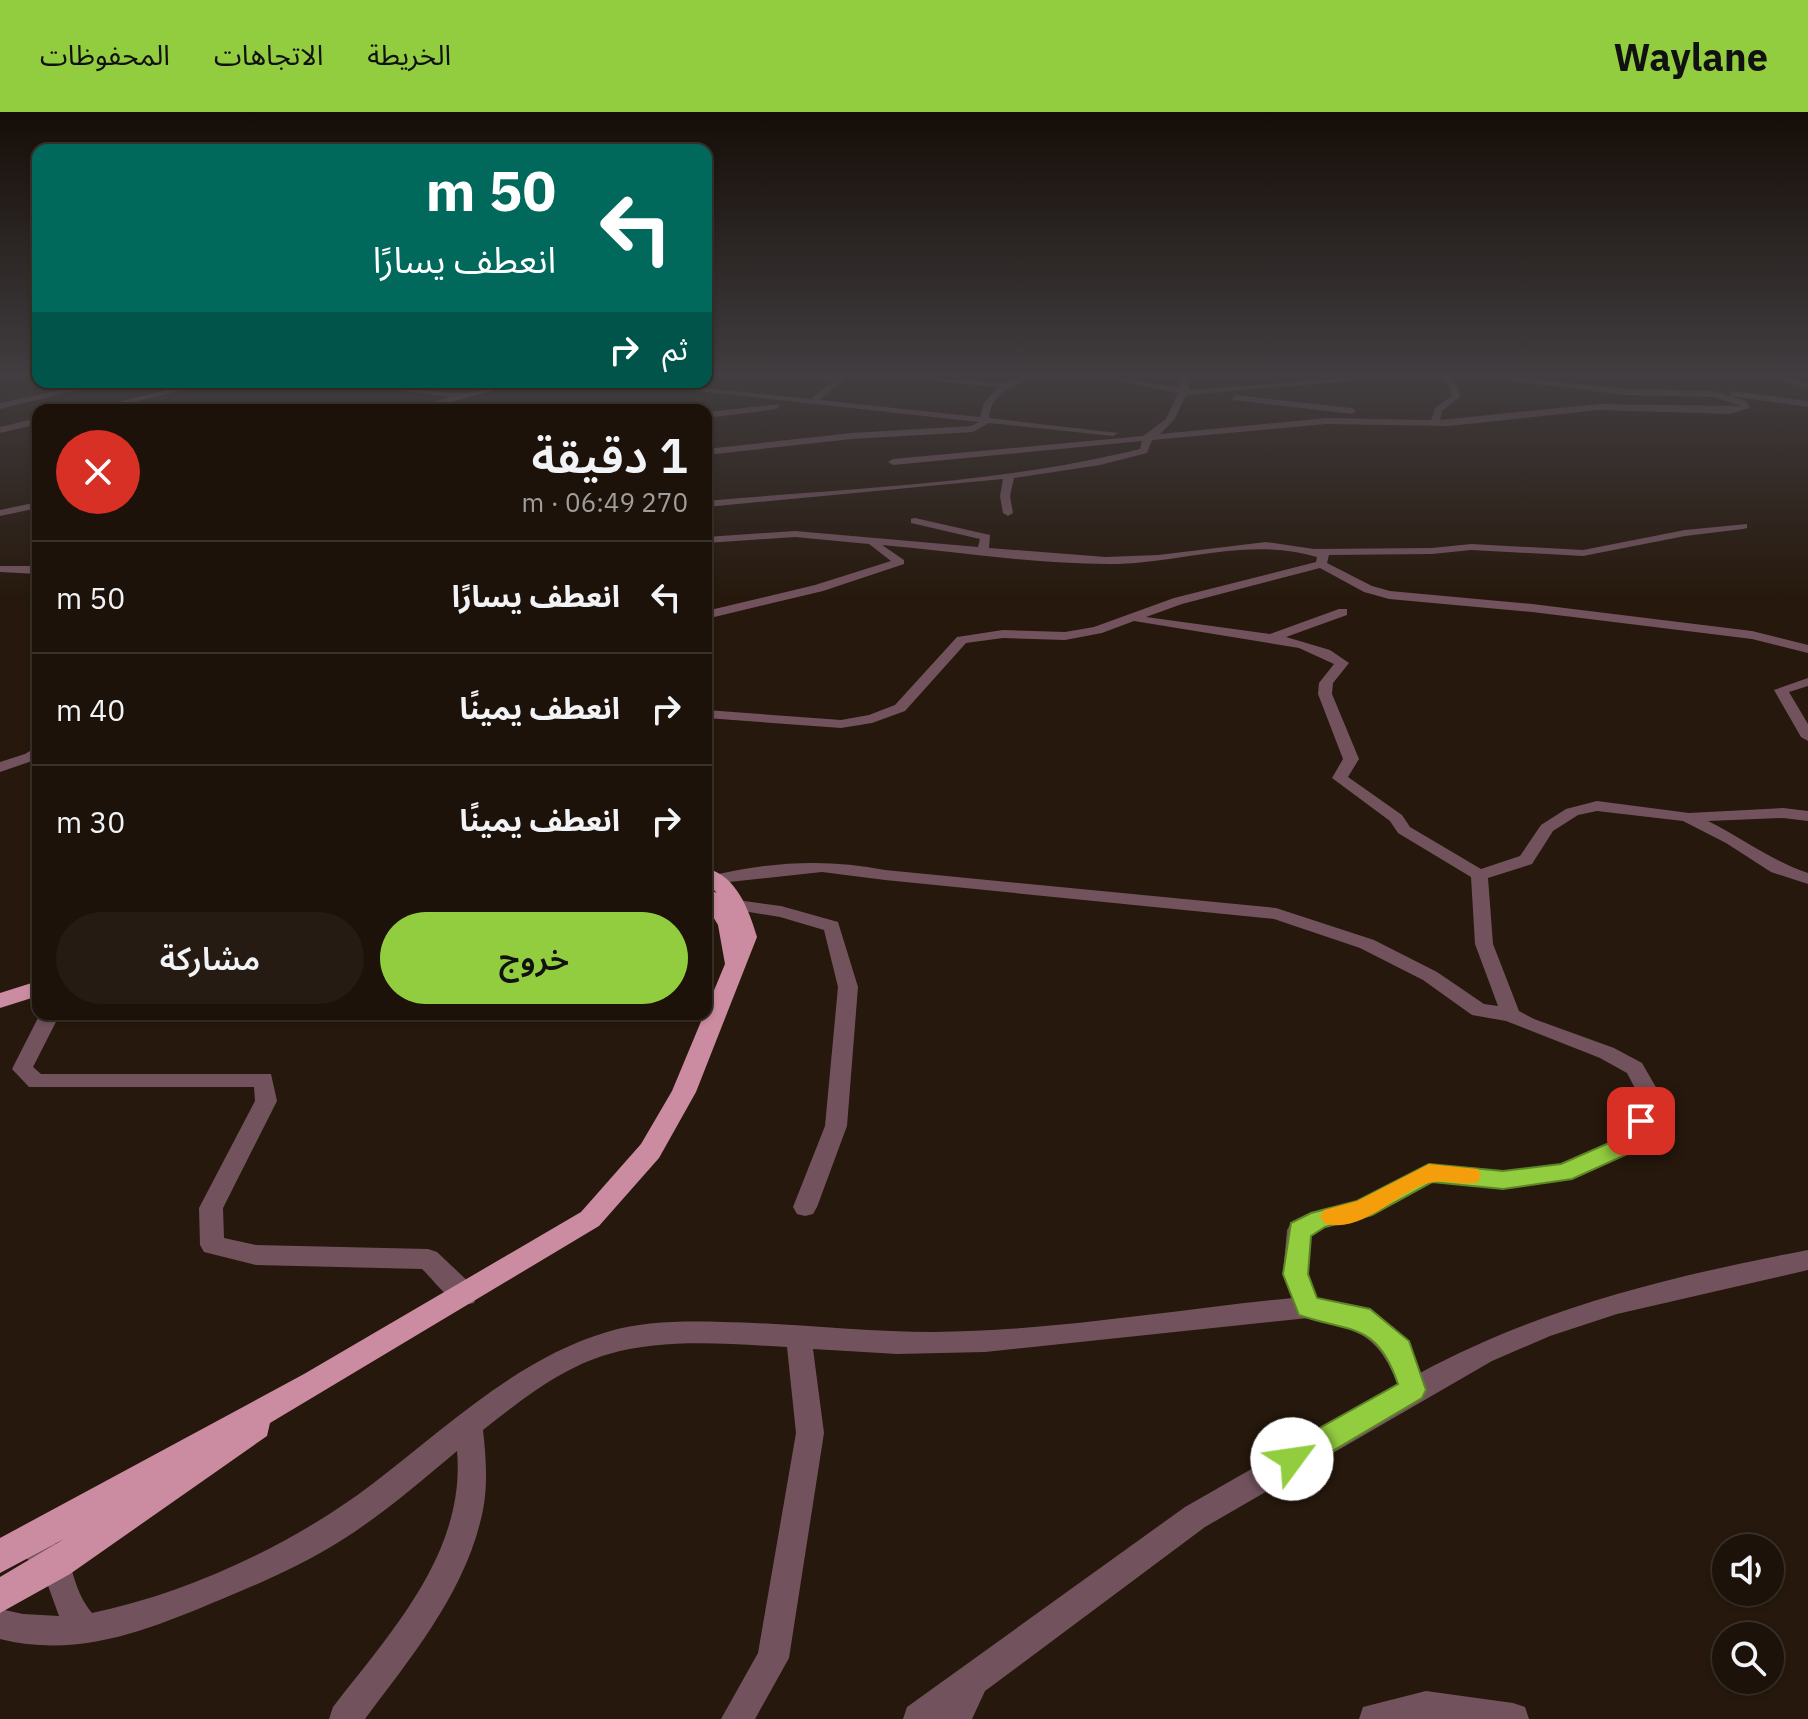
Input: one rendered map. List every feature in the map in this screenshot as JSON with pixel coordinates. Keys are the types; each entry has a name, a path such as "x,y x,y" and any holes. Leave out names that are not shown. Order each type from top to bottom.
{"main road":[{"path":"13,1549 314,1383 590,1219 650,1151 684,1092 747,937 737,905 712,885"},
{"path":"712,890 733,941 736,967"},
{"path":"0,1001 32,990"},
{"path":"0,1596 58,1562 314,1383"}],"street":[{"path":"712,451 733,449"},
{"path":"893,462 1031,449"},
{"path":"712,503 1009,475 1124,457 1145,449"},
{"path":"1008,513 1005,496 1009,475"},
{"path":"0,503 32,504"},
{"path":"0,513 32,505"},
{"path":"915,521 986,537 983,552"},
{"path":"712,715 841,724 872,719 900,708 962,640 1003,634 1065,636 1318,558 1471,547 1583,553 1685,533 1743,526"},
{"path":"712,540 795,534 983,552 1125,561 1264,546 1303,547 1368,589 1389,595 1532,608 1761,636 1808,649"},
{"path":"712,614 819,588 900,562 868,542"},
{"path":"0,569 32,570"},
{"path":"1269,639 1343,612"},
{"path":"1133,617 1155,624 1269,639 1332,654 1342,663 1326,683 1325,694 1351,759 1340,778 1396,818 1404,830 1479,875 1526,860 1547,828 1572,812 1597,806 1687,817 1783,813 1808,816"},
{"path":"1808,682 1781,690 1808,737"},
{"path":"0,767 32,755"},
{"path":"1687,817 1732,839 1777,868 1808,879"},
{"path":"712,882 787,867 861,869 885,875 1276,914 1367,944 1430,976 1479,1010 1511,1015 1635,1068 1650,1096 1641,1121 1624,1146 1564,1173 1503,1180 1429,1173 1363,1209 1319,1219 1299,1230 1295,1274 1308,1307"},
{"path":"1479,875 1484,944 1511,1015"},
{"path":"737,905 781,912 832,926 848,987 836,1126 805,1207"},
{"path":"47,1020 22,1069 36,1082 264,1079 266,1101 211,1208 212,1245 256,1255 428,1259 465,1295"},
{"path":"919,1719 1195,1517 1413,1390 1505,1342 1677,1285 1808,1260"},
{"path":"0,1624 41,1631 136,1620 278,1560 348,1518 469,1428 497,1401 574,1355 622,1336 937,1343 1308,1307 1361,1317 1400,1350 1413,1390"},
{"path":"737,1719 773,1658 810,1433 799,1338"},
{"path":"345,1719 446,1578 469,1520 475,1461 469,1428"},
{"path":"13,1549 41,1547 58,1562 69,1607 85,1628"},
{"path":"956,1719 973,1680"},
{"path":"1375,1719 1426,1707 1513,1719"}],"slow traffic":[{"path":"1332,1216 1363,1209 1429,1173 1470,1175"}],"route":[{"path":"1292,1459 1413,1390 1400,1350 1361,1317 1308,1307 1295,1274 1299,1230 1319,1219 1363,1209 1429,1173 1503,1180 1564,1173 1624,1146 1641,1121"}]}
